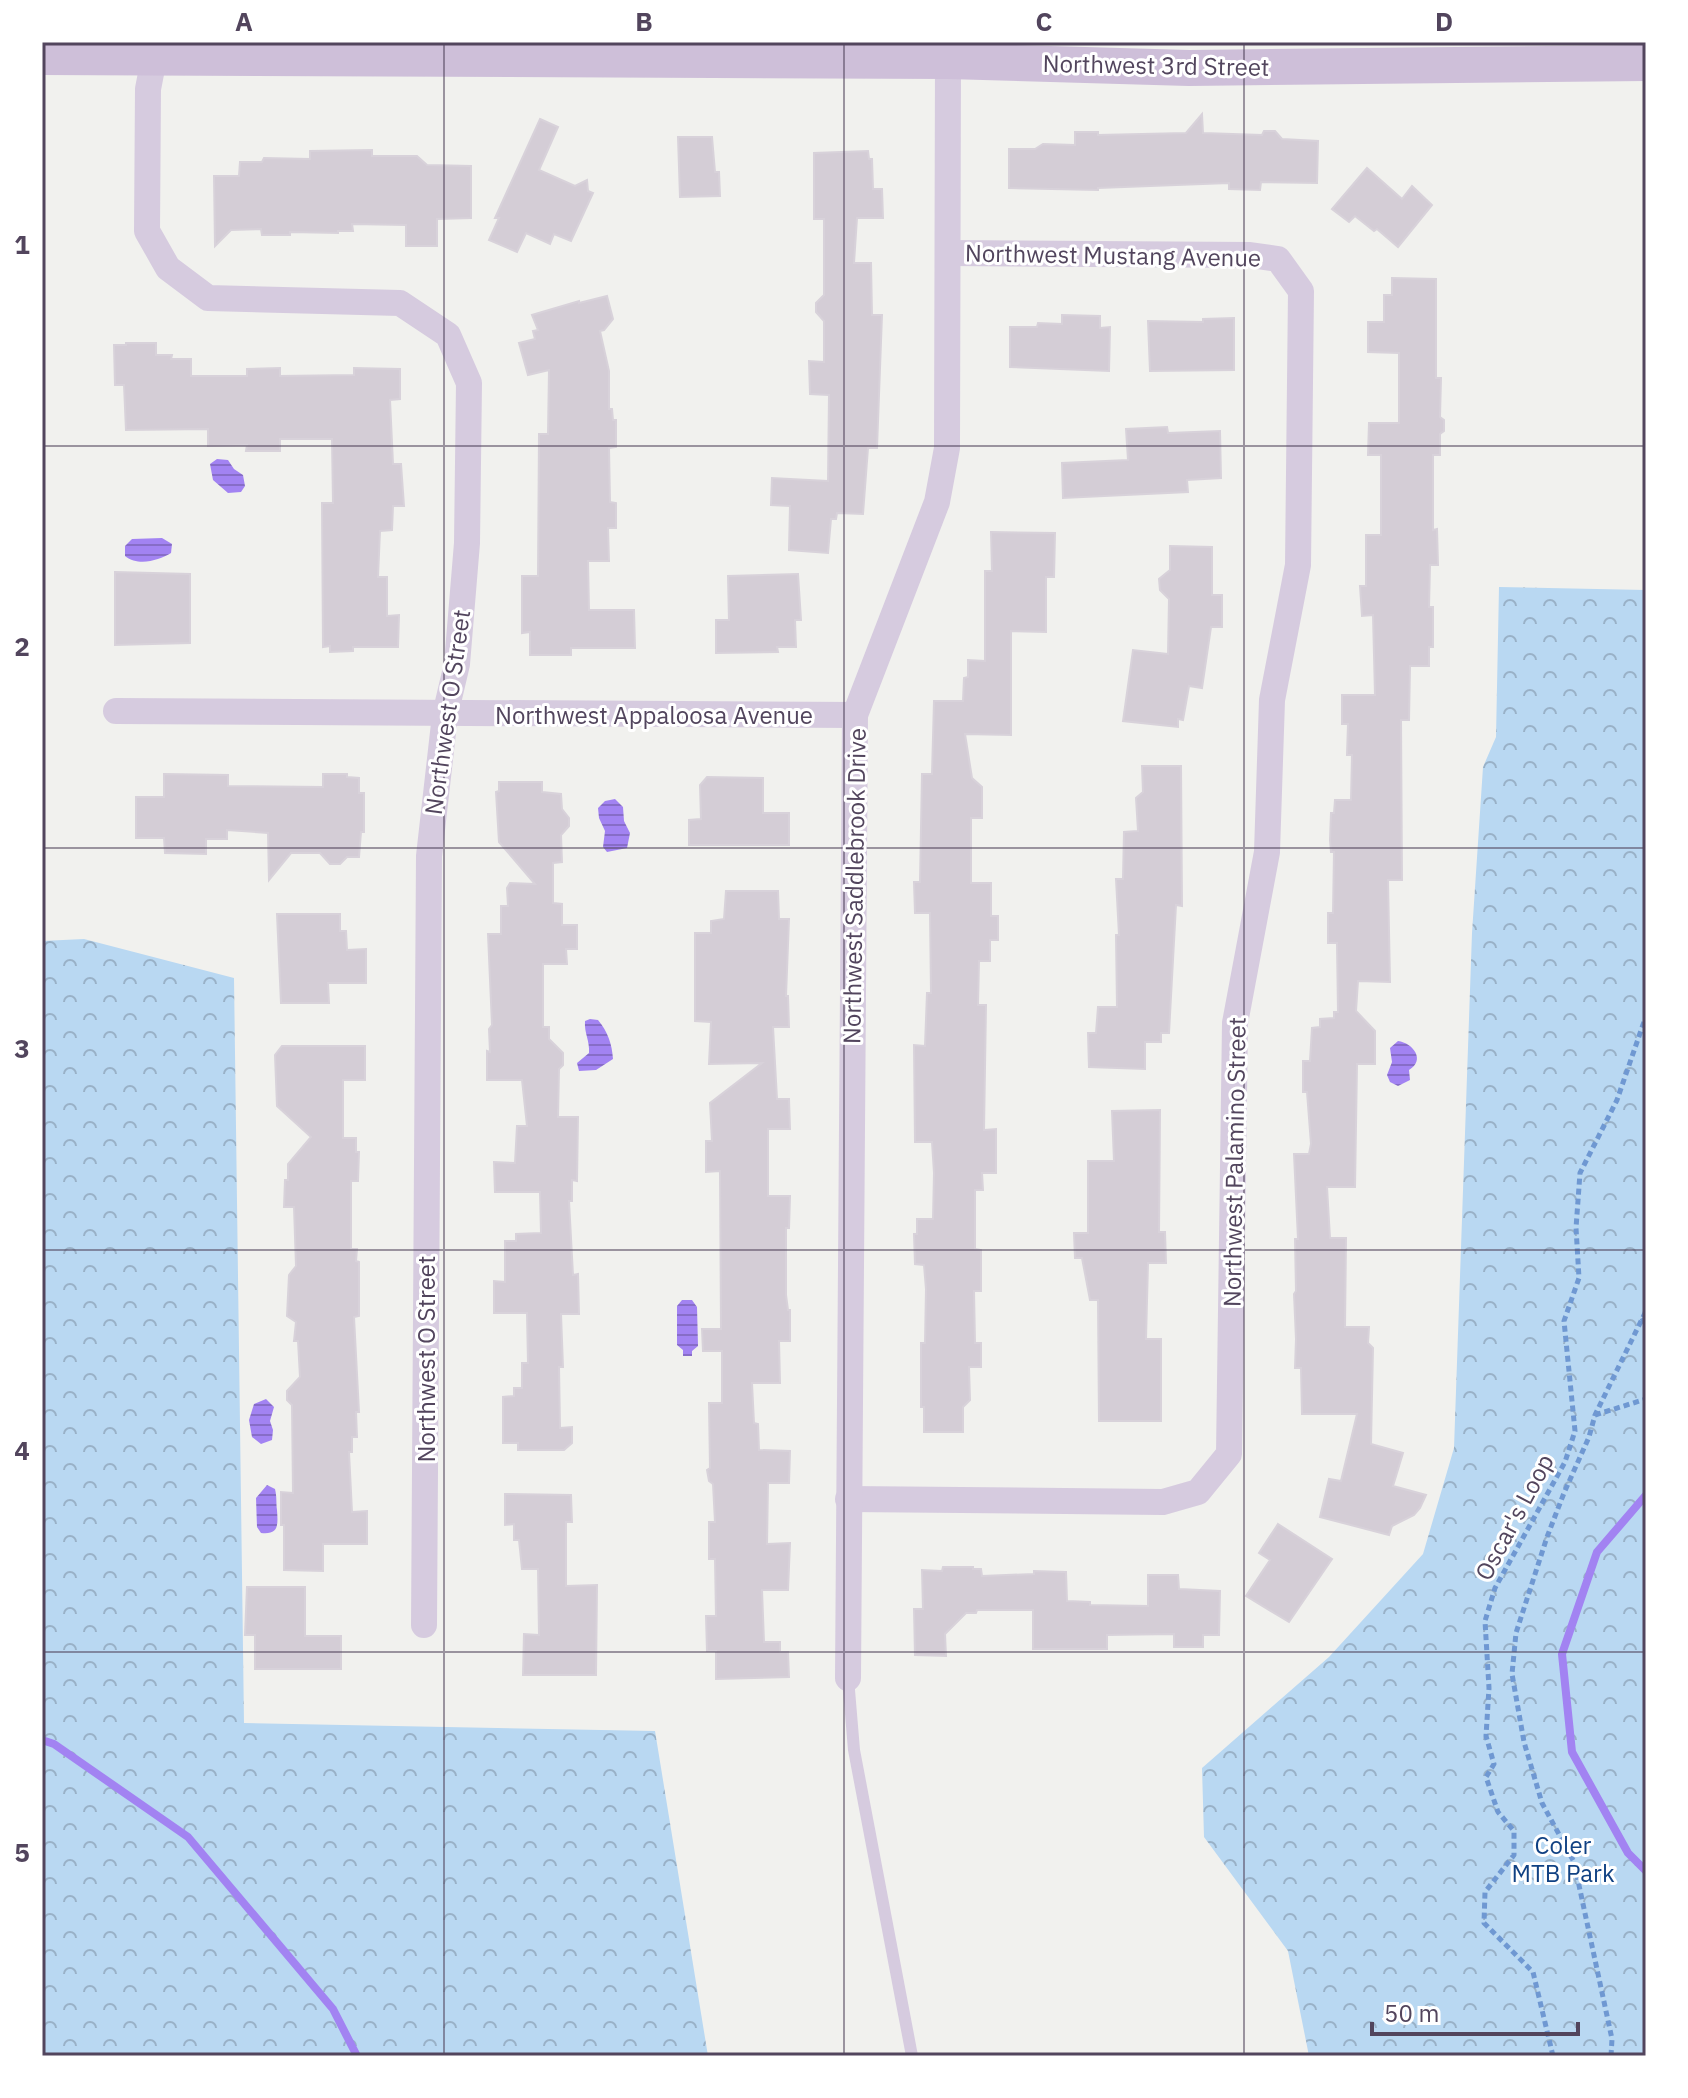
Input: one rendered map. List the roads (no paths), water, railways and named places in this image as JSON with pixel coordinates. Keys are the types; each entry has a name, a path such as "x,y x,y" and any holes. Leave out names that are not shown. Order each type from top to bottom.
{"street":[{"name":"Northwest 3rd Street","path":"42,57 154,50 948,61 1189,68 1646,63"},
{"name":"Northwest O Street","path":"154,50 148,89 147,231 168,268 208,298 400,303 448,335 469,383 467,543 457,664 445,715 429,856 424,1625"},
{"name":"Northwest Saddlebrook Drive","path":"848,1678 855,715 937,502 947,448 948,61"},
{"name":"Northwest Mustang Avenue","path":"949,253 1250,255 1278,259"},
{"name":"Northwest Palamino Street","path":"848,1499 1163,1502 1198,1492 1229,1454 1235,1023 1267,852 1272,700 1298,565 1301,291 1278,259"},
{"name":"Northwest Appaloosa Avenue","path":"116,711 855,715"}],"lane":[{"path":"848,1678 854,1750 912,2056"}],"waterway":[{"path":"1646,1495 1597,1552 1562,1654 1572,1752 1628,1853 1646,1871"},
{"path":"42,1740 54,1744 188,1837 333,2009 357,2056"}],"park label":[{"name":"Coler MTB Park","path":"1563,1859"}]}
